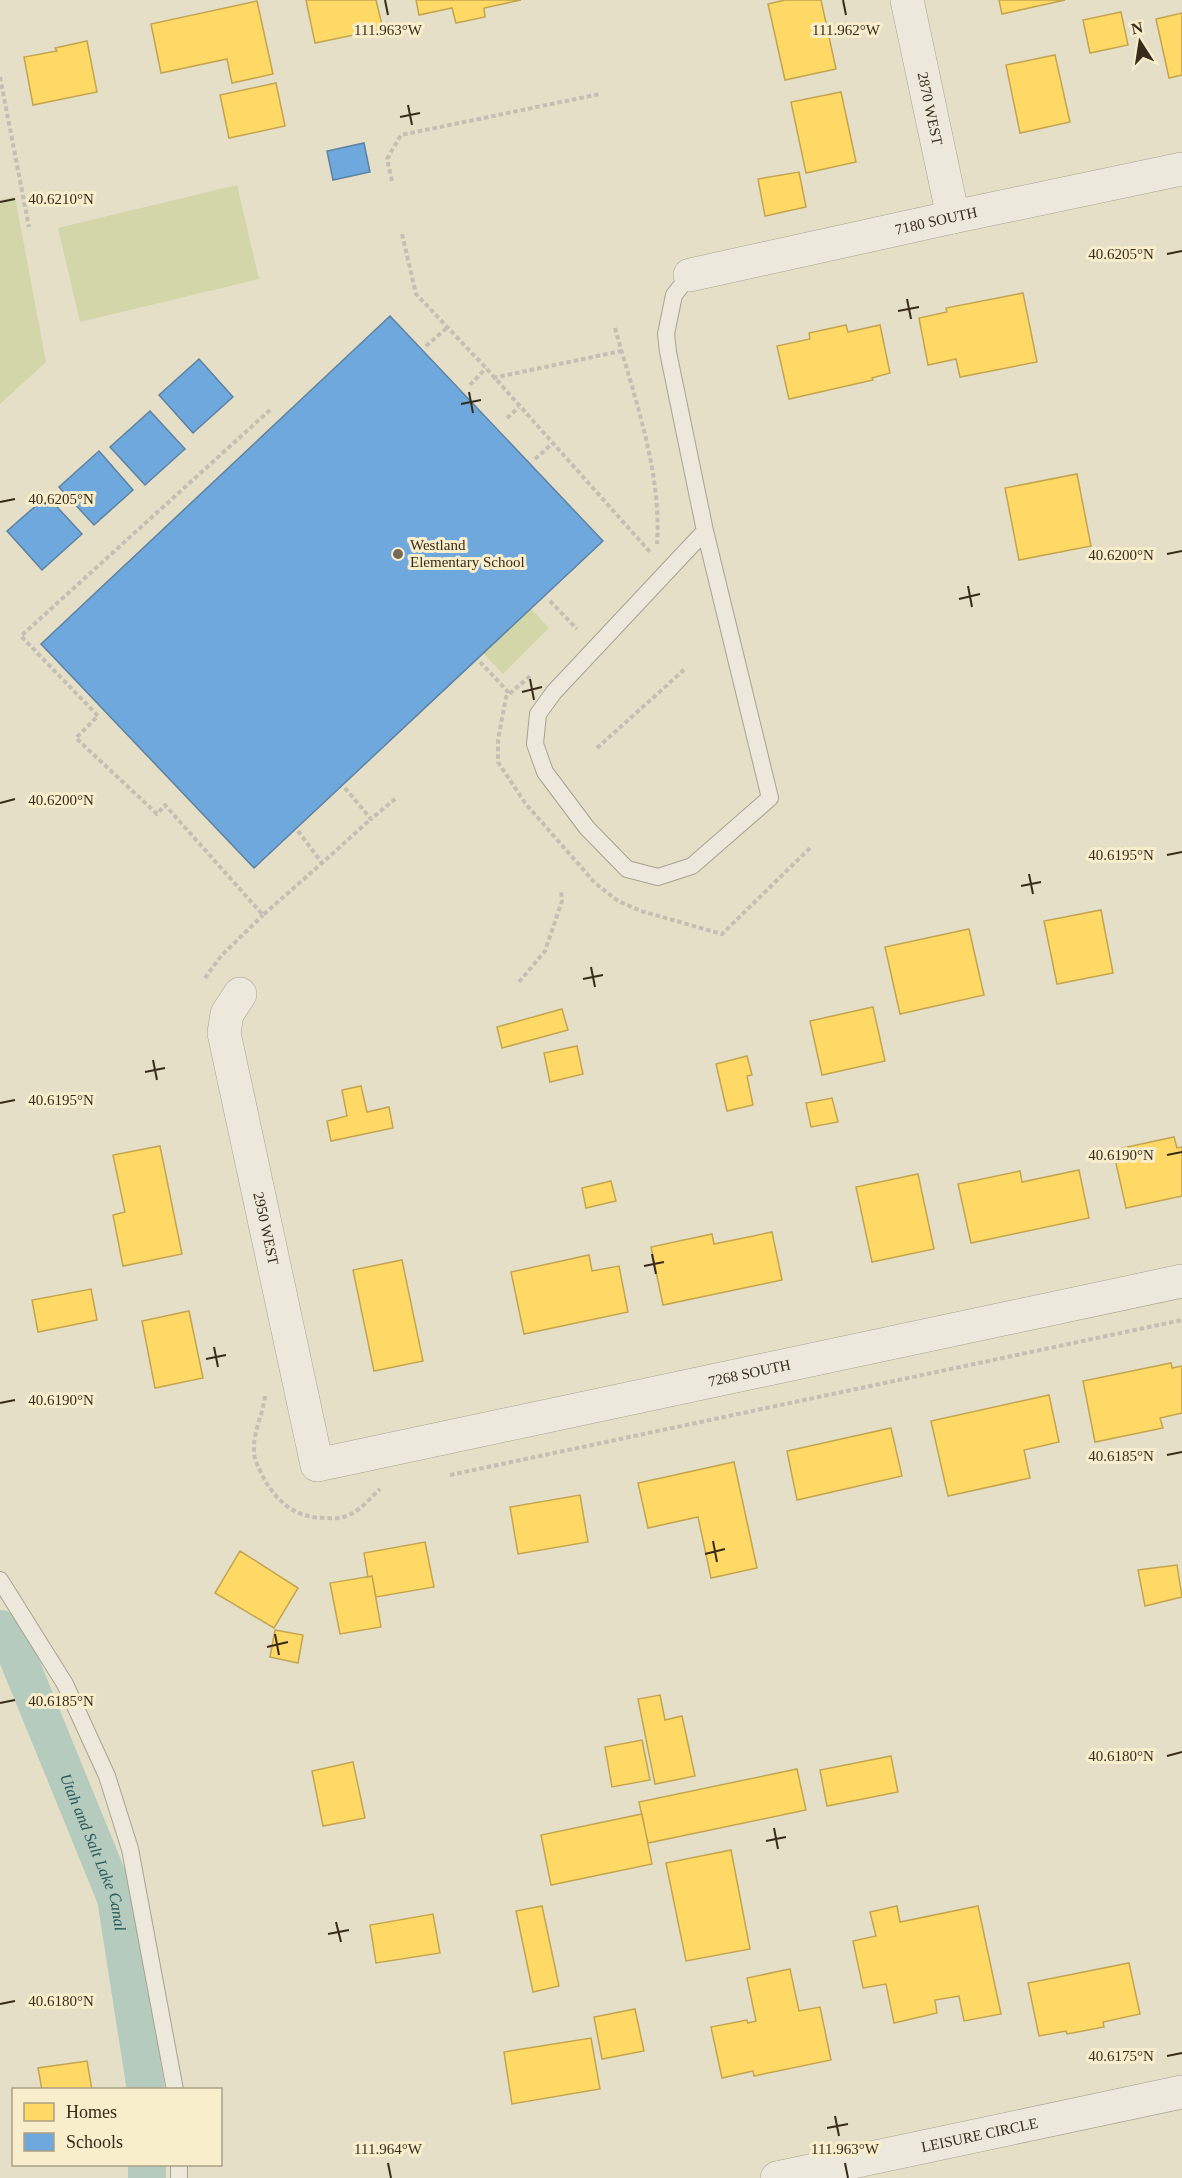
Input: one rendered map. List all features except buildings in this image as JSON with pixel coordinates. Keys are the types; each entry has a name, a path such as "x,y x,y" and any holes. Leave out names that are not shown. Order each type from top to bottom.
{"street":[{"name":"2870 WEST","path":"907,0 953,217"},
{"name":"7180 SOUTH","path":"690,275 1182,169"},
{"name":"2950 WEST","path":"240,994 227,1014 224,1033 317,1465"},
{"name":"7268 SOUTH","path":"317,1465 1182,1281"},
{"name":"LEISURE CIRCLE","path":"777,2178 1182,2092"}],"lane":[{"path":"690,275 674,296 666,334 705,531 770,798 692,866 658,877 627,869 587,828 545,772 535,744 538,714 554,692 705,531"},
{"path":"0,1580 65,1684 107,1776 130,1850 175,2088"}],"path":[{"path":"0,77 29,227"},
{"path":"392,181 387,159 401,135 600,94"},
{"path":"402,234 416,294 486,368 492,378 652,555 657,547 658,521 654,484 645,440 615,328"},
{"path":"426,346 448,327"},
{"path":"492,378 621,351"},
{"path":"470,385 486,368"},
{"path":"507,418 519,407"},
{"path":"263,915 165,805 156,814 76,738 98,716 21,636 270,410"},
{"path":"535,459 552,444"},
{"path":"550,601 578,630"},
{"path":"570,637 586,622"},
{"path":"480,662 510,694"},
{"path":"597,748 685,669"},
{"path":"532,674 506,698 500,722 498,762 525,803 596,883 618,901 641,911 722,934 812,846"},
{"path":"345,788 371,819"},
{"path":"202,984 221,956 263,915 395,799"},
{"path":"298,831 322,863"},
{"path":"519,982 545,951 562,901 561,890"},
{"path":"446,1475 1182,1320"},
{"path":"265,1391 264,1406 256,1425 254,1451 257,1464 268,1485 284,1506 307,1518 342,1518 357,1511 383,1486"}],"green space":[{"path":"237,185 259,279 80,322 58,228"},
{"path":"15,197 46,362 0,404 0,200"},
{"path":"523,600 549,628 503,674 476,646"}],"waterway":[{"name":"Utah and Salt Lake Canal","path":"0,1629 16,1653 116,1898 146,2088"},
{"name":"Utah and Salt Lake Canal","path":"147,2166 147,2178"}],"place":[{"name":"Westland Elementary School","path":"398,554"}]}
